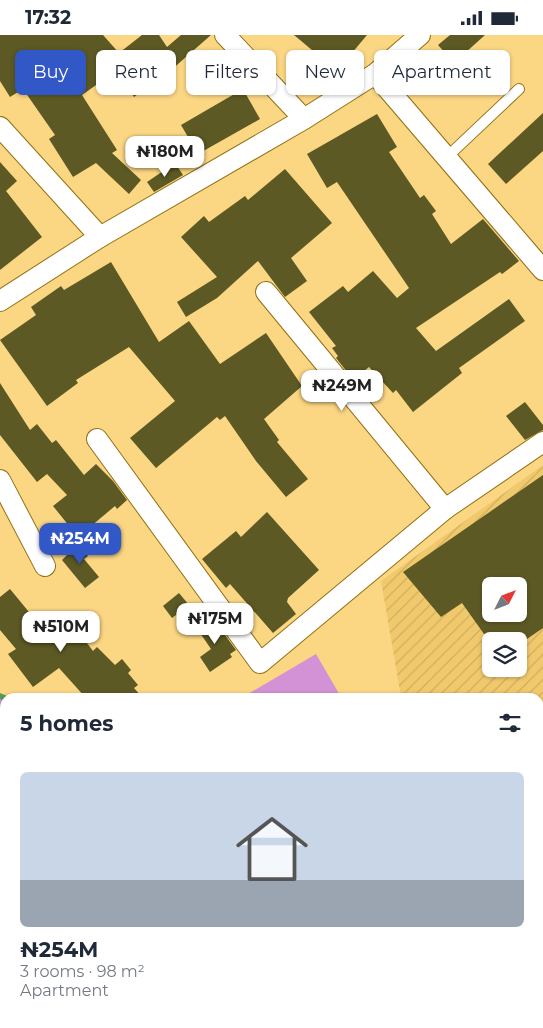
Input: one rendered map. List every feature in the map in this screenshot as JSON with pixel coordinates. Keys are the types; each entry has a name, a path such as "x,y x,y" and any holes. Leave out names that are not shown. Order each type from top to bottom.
{"street":[{"path":"225,35 304,119"},
{"path":"403,50 420,35"},
{"path":"0,301 100,237 304,119 374,75"},
{"path":"393,95 543,269"},
{"path":"0,127 100,237"},
{"path":"266,293 445,509"},
{"path":"97,439 260,663 445,509 543,441"},
{"path":"0,480 45,566"}],"lane":[{"path":"447,157 519,89"}],"shaded area":[{"path":"543,465 543,693 400,693 381,581"},
{"path":"316,654 339,693 250,693"}],"building":[{"path":"0,35 103,35 116,50 96,50 96,85 86,92 86,50 15,50 15,94 10,97 0,81"},
{"path":"142,35 159,35 167,47 181,35 211,35 194,50 186,50 186,57 176,66 176,50 123,50"},
{"path":"294,35 367,35 354,50 312,50"},
{"path":"450,35 485,35 468,50 442,50 438,45"},
{"path":"27,95 82,95 117,150 112,153 141,180 129,194 96,163 73,177 49,139 55,135"},
{"path":"233,95 246,95 260,119 198,154 181,125"},
{"path":"543,113 543,151 506,184 488,164"},
{"path":"377,114 397,147 389,152 420,198 424,195 436,211 432,214 451,244 483,219 519,261 502,274 500,272 416,328 436,351 509,299 525,321 459,368 462,373 413,412 396,390 393,393 369,367 354,379 352,378 336,358 338,356 332,348 336,346 309,312 343,286 348,292 373,271 397,298 409,288 337,182 327,188 307,154"},
{"path":"0,162 17,181 6,191 42,237 0,270"},
{"path":"175,163 183,175 154,192 147,182"},
{"path":"285,169 332,223 291,258 307,281 285,297 258,261 217,298 186,317 177,302 217,277 181,237 204,216 209,222 245,196 248,200"},
{"path":"111,262 159,342 189,321 220,364 266,333 302,386 264,419 279,440 277,442 308,479 286,497 256,461 225,416 220,420 217,417 156,468 130,438 175,401 129,347 76,380 78,383 47,406 0,340 36,315 31,307 61,286 64,290"},
{"path":"0,383 30,430 37,424 52,443 56,440 84,475 96,464 113,481 127,500 117,509 115,506 78,537 53,506 67,495 47,474 37,482 0,435"},
{"path":"525,402 543,425 543,430 525,440 506,416"},
{"path":"543,475 543,628 527,639 527,632 483,632 462,603 441,617 403,572"},
{"path":"267,512 319,570 288,598 287,602 296,614 273,633 230,584 226,588 202,559 236,531 241,537"},
{"path":"76,542 88,556 84,559 99,577 85,588 62,560 68,554 65,550"},
{"path":"10,589 43,629 64,613 93,651 97,647 115,665 122,659 131,670 128,673 138,685 134,688 138,693 81,693 59,668 33,687 8,654 16,649 0,630 0,597"},
{"path":"179,593 189,605 172,618 163,606"},
{"path":"211,616 236,650 230,654 232,657 210,672 200,657 211,649 196,627"}]}
